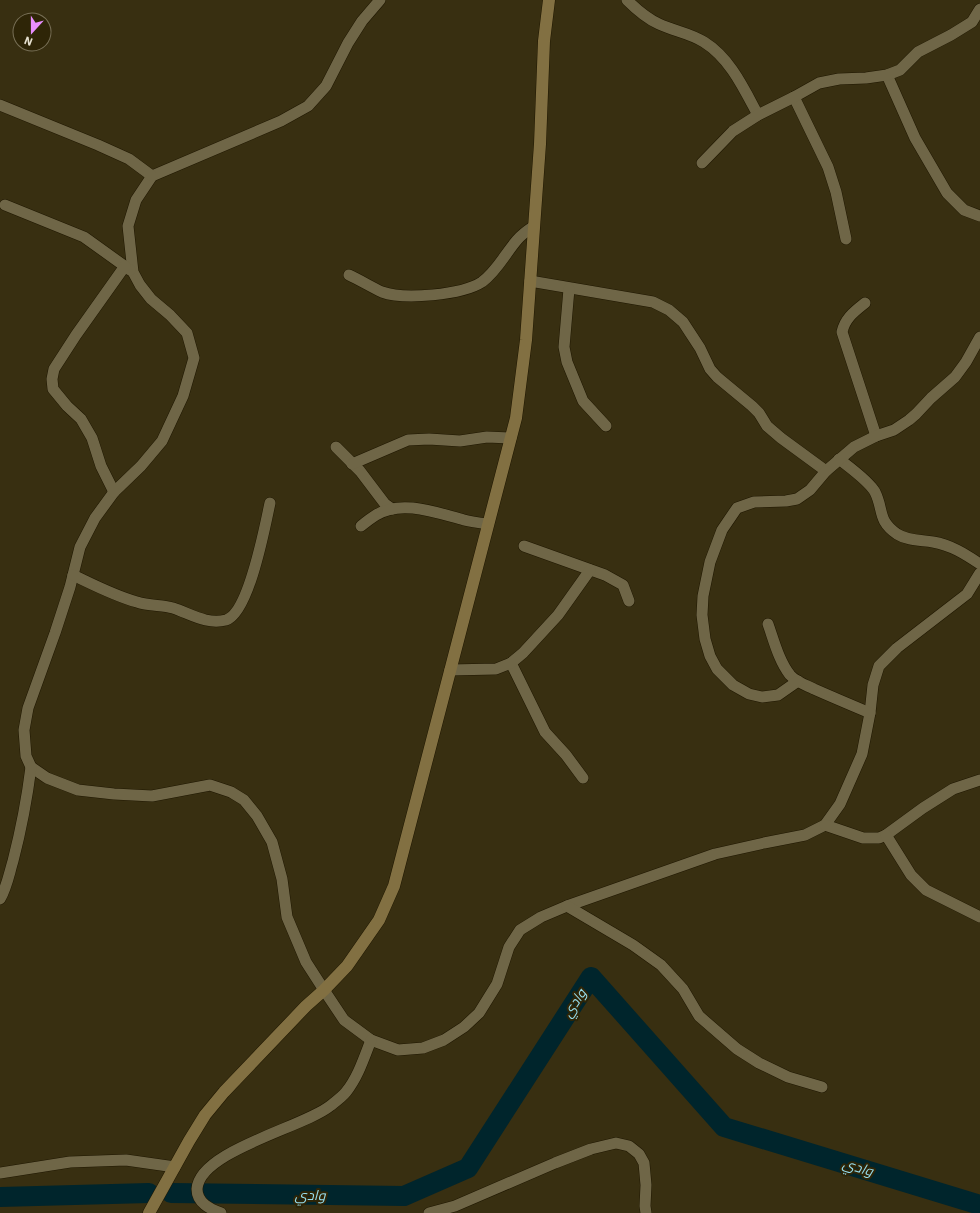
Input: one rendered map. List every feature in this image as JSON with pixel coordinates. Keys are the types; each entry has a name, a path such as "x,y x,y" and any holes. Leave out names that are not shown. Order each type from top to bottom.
{"main road":[{"path":"149,1213 205,1115 224,1092 306,1006 347,966 379,920 394,886 516,418 526,340 540,144 544,41 549,0"}],"street":[{"path":"114,492 101,466 92,438 81,419 67,406 53,389 52,379 54,369 76,335 129,269 128,226 136,200 152,176 280,120 308,106 326,86 358,27 380,0"},
{"path":"627,0 657,24 695,37 706,43 720,55 739,80 758,115"},
{"path":"702,163 733,131 758,115 818,83 839,79 866,78 887,75 900,70 918,52 972,22 980,9"},
{"path":"887,75 915,138 947,193 964,210 980,216"},
{"path":"794,97 828,167 836,192 846,239"},
{"path":"0,105 129,159 152,176"},
{"path":"5,205 84,237 129,269 151,299 170,315 187,333 194,358 183,396 162,441 141,466 114,492 95,518 80,547 55,634 28,708 24,730 26,756 31,767 47,778 78,790 152,796 210,785 231,792 244,800 257,816 272,842 282,879 287,917 306,962 344,1020 371,1040 398,1050 423,1048 444,1040 464,1027 479,1014 497,984 509,947 520,930 541,917 567,906 715,854 805,835 825,825 840,804 862,754 870,713 873,685 879,666 897,648 967,594 980,573"},
{"path":"349,275 383,292 403,296 462,291 481,282 500,265 518,239 534,226"},
{"path":"530,282 653,302 669,310 683,322 700,348 710,369 717,377 752,406 759,413 767,426 826,471"},
{"path":"569,288 564,347 567,362 583,401 606,426"},
{"path":"865,303 852,313 844,323 842,332 876,436"},
{"path":"798,682 778,695 762,697 749,694 734,685 717,669 710,656 704,639 702,615 703,596 710,562 722,530 737,508 754,502 798,499 810,490 826,471 854,447 876,436 894,430 916,414 931,398 955,377 966,362 980,337"},
{"path":"352,464 408,440 429,439 460,441 487,437 511,438"},
{"path":"336,447 360,471 385,504 392,509"},
{"path":"839,459 864,480 874,492 879,504 882,518 898,535 912,540 934,542 957,549 980,564"},
{"path":"73,575 138,603 171,608 205,621 216,622 228,620 238,610 248,587 260,551 270,503"},
{"path":"361,526 377,514 392,509 414,508 488,524"},
{"path":"524,546 605,575 623,585 629,601"},
{"path":"450,670 496,669 511,663 558,615 590,570"},
{"path":"768,624 779,652 791,676 798,682 870,713"},
{"path":"511,663 545,732 566,755 583,778"},
{"path":"0,899 6,885 26,806 31,767"},
{"path":"825,825 863,838 879,838 886,835 923,808 953,789 980,780"},
{"path":"886,835 911,875 926,890 980,916"},
{"path":"567,906 634,945 661,965 683,989 699,1016 737,1049 758,1063 788,1077 822,1087"},
{"path":"221,1213 205,1205 197,1194 197,1187 204,1174 214,1164 244,1146 316,1115 329,1107 345,1093 356,1076 371,1040"},
{"path":"429,1213 455,1206 591,1149 616,1143 629,1146 639,1154 644,1163 646,1213"},
{"path":"0,1173 70,1162 126,1160 175,1167"}],"waterway":[{"name":"وادي","path":"171,1193 404,1196 468,1168 591,977 724,1127 980,1205"},
{"name":"وادي","path":"0,1197 149,1193"}]}
